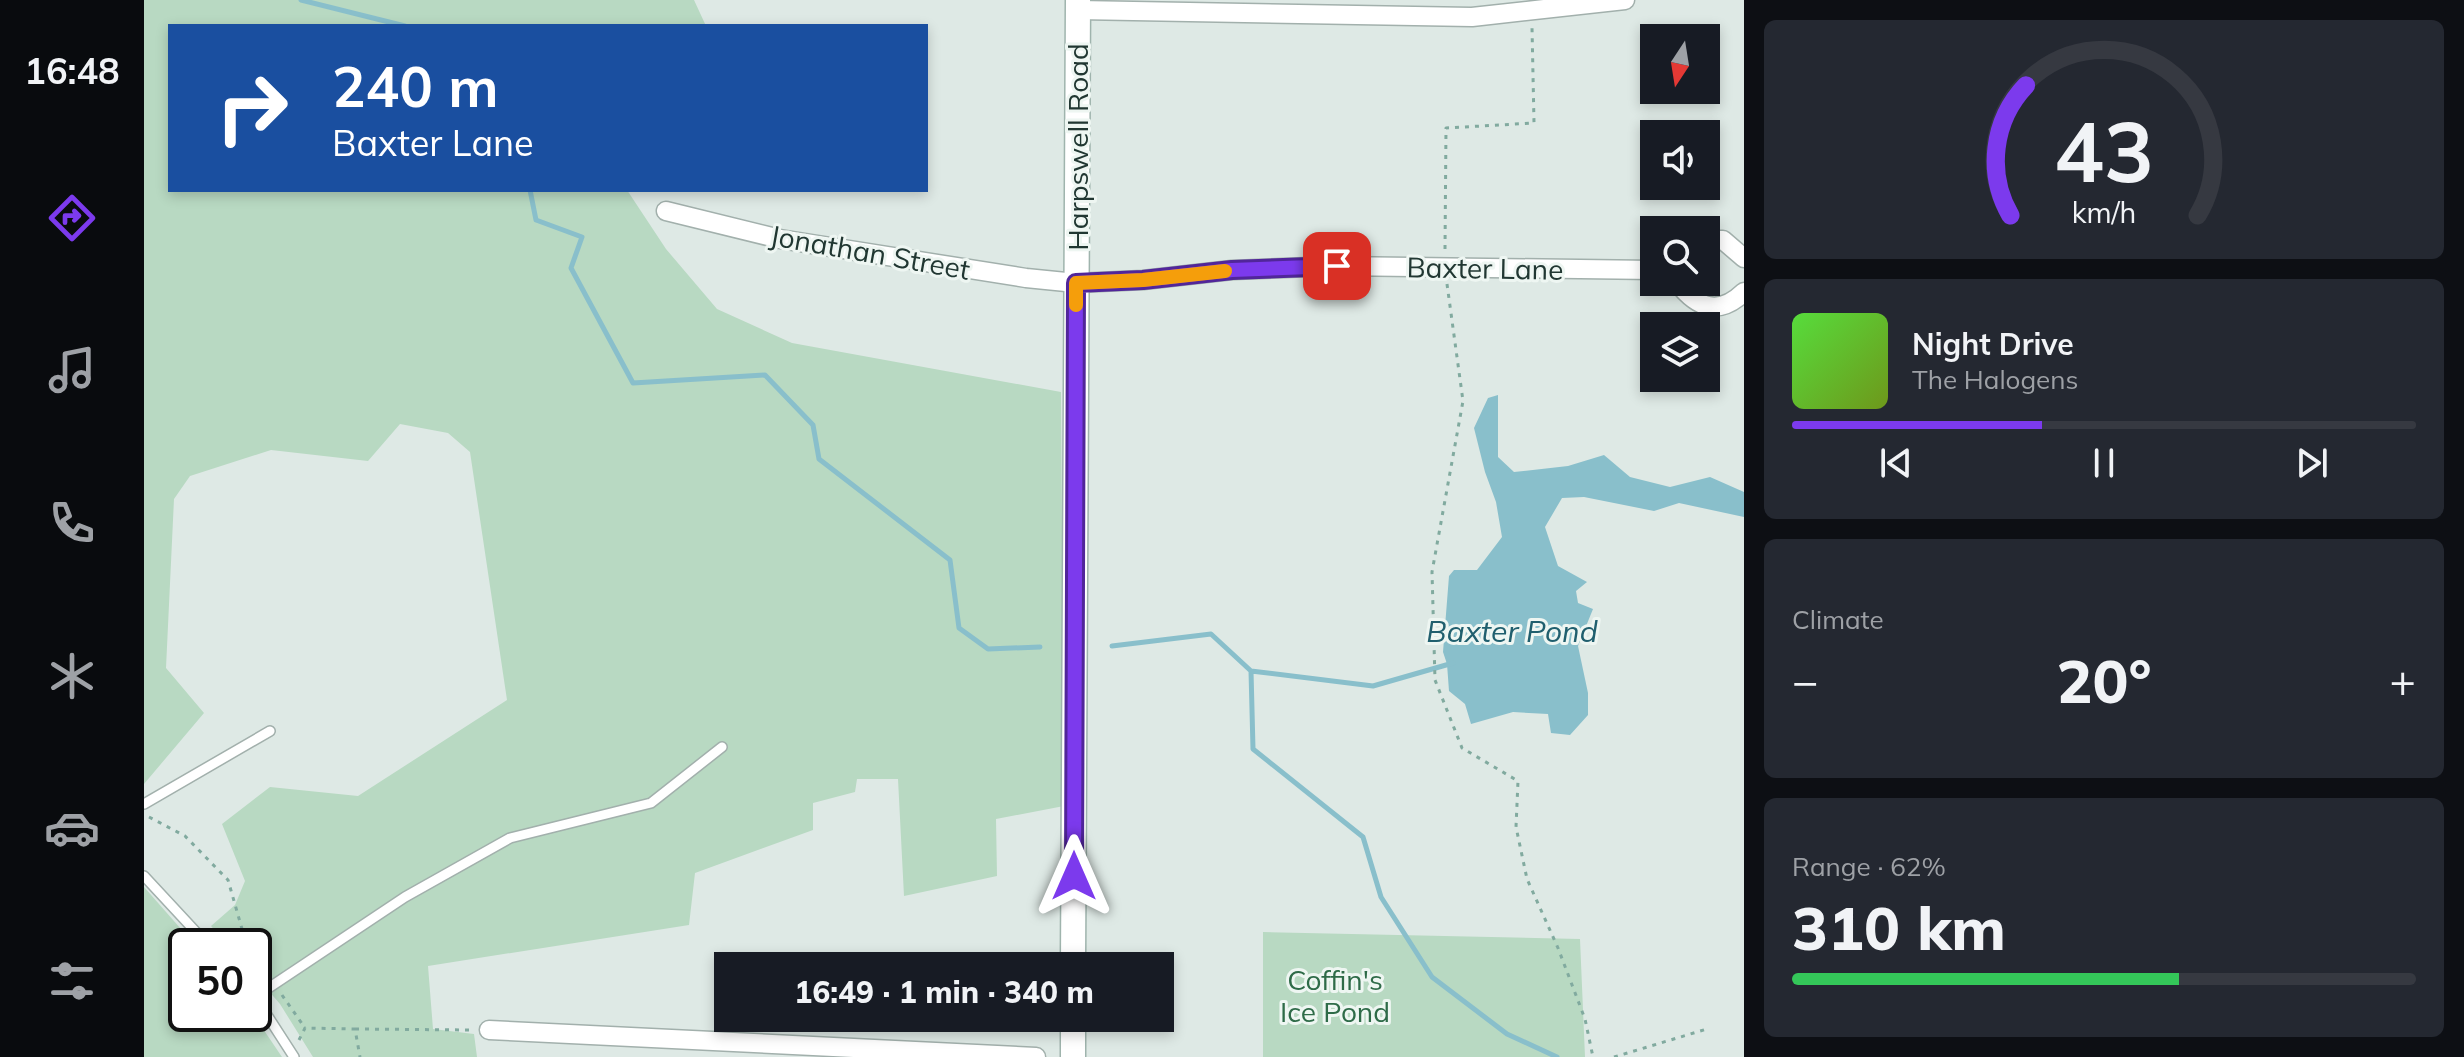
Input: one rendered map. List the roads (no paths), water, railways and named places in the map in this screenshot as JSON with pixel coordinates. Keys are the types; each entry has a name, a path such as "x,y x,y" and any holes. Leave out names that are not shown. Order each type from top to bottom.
{"main road":[{"name":"Harpswell Road","path":"1073,952 1078,5"},
{"path":"1073,1032 1073,1057"}],"street":[{"path":"1078,5 1413,18 1472,17 1625,0"},
{"name":"Jonathan Street","path":"666,211 780,239 1026,278 1076,283"},
{"path":"1720,240 1744,258"},
{"name":"Baxter Lane","path":"1076,283 1143,280 1232,270 1337,266 1640,270"},
{"path":"1692,296 1706,306 1720,308 1744,292"},
{"path":"489,1030 1036,1057"}],"lane":[{"path":"144,804 270,731"},
{"path":"272,985 405,897 510,838 651,803 722,747"},
{"path":"144,876 192,928"},
{"path":"272,1022 293,1055"}],"water":[{"name":"Baxter Pond","path":"1498,395 1498,457 1514,472 1568,466 1604,455 1630,477 1670,487 1710,477 1744,492 1744,517 1679,503 1654,511 1584,497 1562,498 1545,527 1558,566 1587,582 1576,591 1578,603 1593,609 1578,646 1588,693 1588,715 1570,735 1551,733 1548,714 1513,712 1471,724 1465,704 1449,691 1443,652 1449,576 1454,570 1477,570 1502,537 1496,502 1474,428 1488,398"}],"waterway":[{"path":"301,0 397,24"},
{"path":"530,192 536,220 582,237 571,268 633,383 765,375 813,425 819,459 950,560 959,628 988,649 1040,647"},
{"path":"1112,646 1211,634 1251,671 1253,749 1363,837 1381,897 1432,977 1507,1034 1557,1057"},
{"path":"1251,671 1373,686 1453,663"}],"park label":[{"name":"Coffin's Ice Pond","path":"1335,995"}]}
